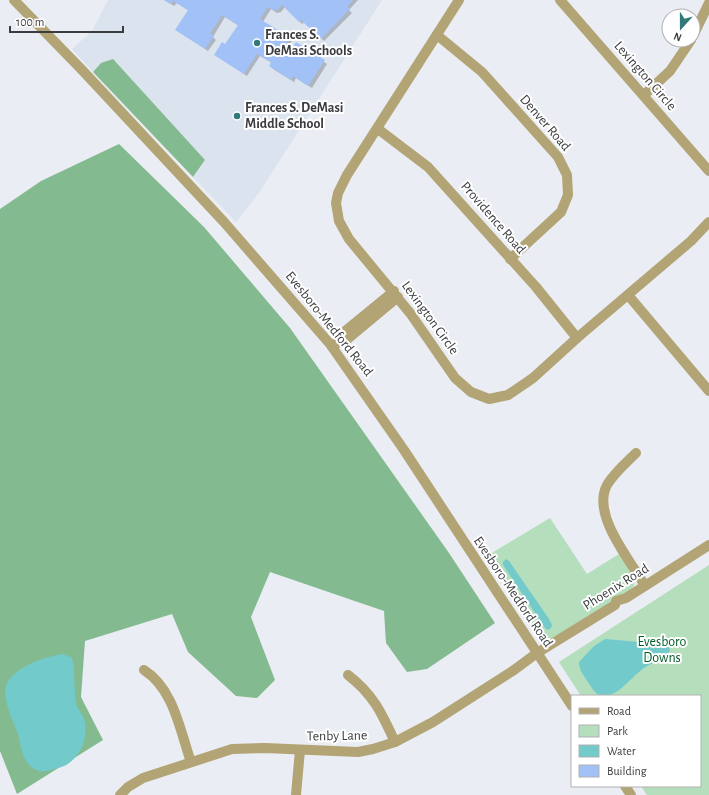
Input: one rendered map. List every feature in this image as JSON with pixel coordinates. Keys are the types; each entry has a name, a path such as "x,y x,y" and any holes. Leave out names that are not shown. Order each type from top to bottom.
{"street":[{"name":"Evesboro-Medford Road","path":"14,0 83,70 224,222 334,345 571,704"},
{"name":"Lexington Circle","path":"459,0 342,184 336,203 336,212 339,222 349,239 396,294 459,383 471,392 489,399 508,395 524,385 699,233 709,222"},
{"name":"Lexington Circle","path":"560,0 709,171"},
{"path":"701,20 709,3"},
{"name":"Denver Road","path":"437,34 482,72 558,157 567,175 568,195 561,212 510,258"},
{"path":"644,95 670,71 686,48"},
{"name":"Providence Road","path":"378,129 428,167 510,258 577,338"},
{"path":"334,345 339,336 396,294"},
{"path":"628,295 709,391"},
{"path":"636,453 612,479 604,493 602,502 610,528 645,586"},
{"name":"Phoenix Road","path":"537,653 615,605 616,601 626,598 709,544"},
{"name":"Tenby Lane","path":"120,795 135,782 221,752 243,748 358,752 395,742 433,722 514,670 537,653"},
{"path":"144,670 154,678 165,691 176,717 191,762"},
{"path":"348,675 361,684 372,697 395,742"},
{"path":"296,795 300,750"}],"shaded area":[{"name":"Frances S. DeMasi Middle School","path":"108,0 382,0 259,193 236,222 193,177 205,161 101,63 93,72 72,49 92,31"}],"green space":[{"path":"113,59 205,160 193,177 93,72 101,63"},
{"path":"119,144 204,227 290,328 449,553 495,623 427,669 407,672 386,643 384,611 270,572 251,617 275,680 257,698 236,696 188,652 172,614 85,641 81,697 103,740 17,794 0,751 0,209 41,181"},
{"path":"550,518 587,574 619,554 635,579 634,586 628,592 552,638 543,638 485,557"},
{"name":"Evesboro Downs","path":"709,565 709,795 647,795 642,787 701,787 701,695 580,695 559,662"}],"water":[{"path":"506,559 509,561 549,619 552,625 548,630 545,628 503,565 503,562"},
{"path":"605,639 662,644 669,647 670,651 644,668 613,694 600,695 595,692 587,681 580,670 579,665 579,662 594,646"},
{"path":"63,654 72,658 76,703 84,719 85,726 84,742 77,756 65,766 40,771 30,766 24,758 18,734 8,707 5,691 7,683 19,670 37,661"}],"building":[{"name":"Frances S. DeMasi Schools","path":"164,0 353,0 347,7 350,9 321,39 301,20 299,22 282,5 278,10 273,10 268,7 260,19 289,37 286,42 293,47 296,42 325,60 308,86 293,76 291,80 269,66 271,62 257,54 244,74 214,55 222,42 225,44 238,25 222,15 210,34 214,36 205,49 175,30 188,10 173,1 171,4"}],"place":[{"name":"Frances S. DeMasi Schools","path":"257,43"},
{"name":"Frances S. DeMasi Middle School","path":"237,116"}]}
